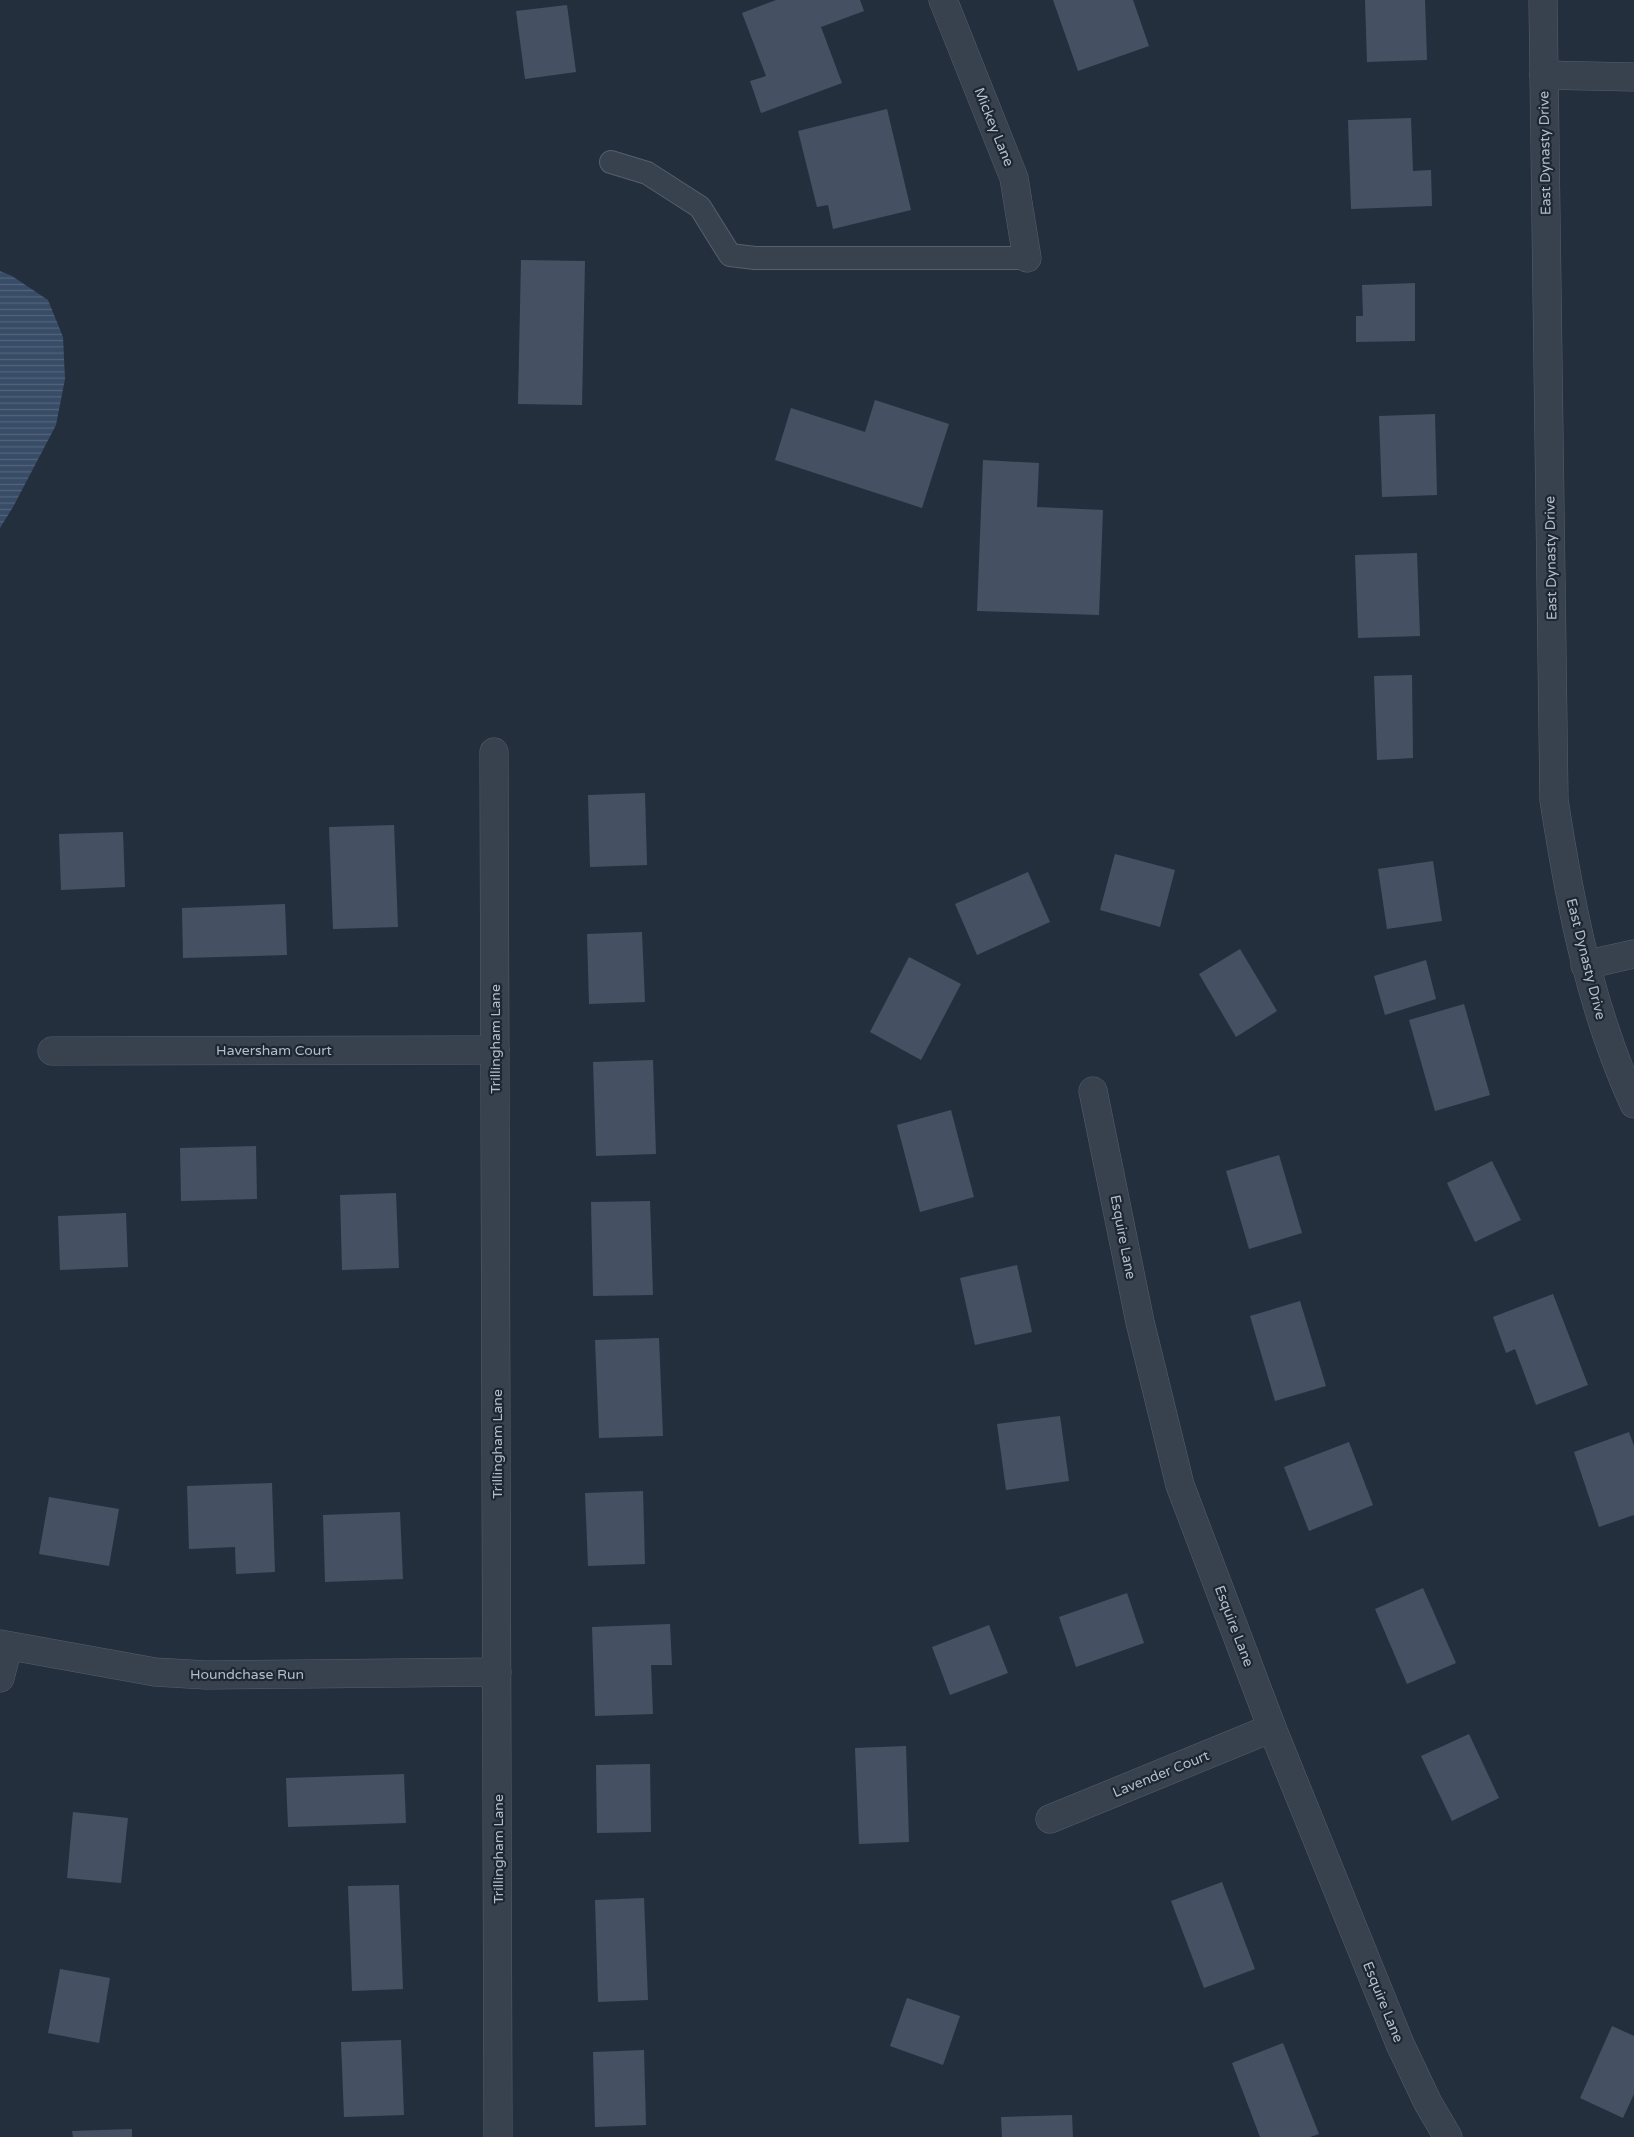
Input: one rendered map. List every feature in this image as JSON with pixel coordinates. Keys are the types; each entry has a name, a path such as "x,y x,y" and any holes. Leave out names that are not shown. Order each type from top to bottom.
{"street":[{"name":"Mickey Lane","path":"943,0 1014,178 1026,258"},
{"name":"East Dynasty Drive","path":"1543,0 1554,800 1566,875 1585,965 1600,1019 1634,1104"},
{"path":"1544,76 1634,77"},
{"name":"Trillingham Lane","path":"494,752 498,2137"},
{"path":"1585,965 1634,954"},
{"name":"Haversham Court","path":"52,1051 495,1050"},
{"name":"Esquire Lane","path":"1093,1091 1140,1322 1180,1485 1272,1728 1400,2044 1428,2103 1448,2137"},
{"path":"0,1678 4,1645"},
{"name":"Houndchase Run","path":"4,1645 155,1672 206,1675 497,1672"},
{"name":"Lavender Court","path":"1050,1819 1272,1728"}],"lane":[{"path":"611,162 646,173 700,207 730,255 755,258 1026,258"}],"water":[{"path":"0,271 12,276 48,300 63,337 65,379 56,425 0,528"}],"building":[{"path":"776,0 860,0 864,11 821,27 842,83 761,113 750,81 766,76 742,13"},
{"path":"1053,0 1133,0 1149,46 1078,71"},
{"path":"1365,0 1425,0 1427,60 1367,62"},
{"path":"567,5 576,72 525,79 516,11"},
{"path":"887,109 911,210 833,229 828,205 817,207 798,131"},
{"path":"1411,118 1413,171 1431,170 1432,206 1351,209 1348,120"},
{"path":"521,260 585,261 582,405 518,404"},
{"path":"1415,283 1415,341 1356,342 1356,316 1363,316 1362,285"},
{"path":"875,400 949,424 922,508 775,460 791,408 865,432"},
{"path":"1435,414 1437,495 1382,497 1379,416"},
{"path":"983,460 1039,463 1037,507 1103,510 1099,615 977,611"},
{"path":"1417,553 1420,636 1358,638 1355,555"},
{"path":"1412,675 1413,758 1377,760 1374,676"},
{"path":"645,793 647,865 590,867 588,795"},
{"path":"394,825 398,927 333,929 329,827"},
{"path":"123,832 125,887 61,890 59,834"},
{"path":"1115,854 1175,870 1160,927 1100,910"},
{"path":"1433,861 1442,921 1387,929 1378,869"},
{"path":"1028,872 1050,922 977,955 955,904"},
{"path":"285,904 287,955 183,958 182,908"},
{"path":"642,932 645,1002 589,1004 587,934"},
{"path":"1240,949 1277,1011 1236,1037 1199,974"},
{"path":"909,957 961,984 921,1060 870,1032"},
{"path":"1426,960 1436,999 1385,1015 1374,976"},
{"path":"1464,1004 1490,1095 1435,1111 1409,1020"},
{"path":"653,1060 656,1154 596,1156 593,1062"},
{"path":"951,1110 974,1197 920,1212 897,1125"},
{"path":"256,1146 257,1199 181,1201 180,1148"},
{"path":"1279,1155 1302,1233 1249,1249 1226,1171"},
{"path":"1492,1161 1521,1220 1475,1242 1447,1183"},
{"path":"396,1193 399,1268 342,1270 340,1195"},
{"path":"650,1201 653,1295 593,1296 591,1202"},
{"path":"126,1213 128,1267 60,1270 58,1216"},
{"path":"1017,1265 1032,1332 975,1345 960,1278"},
{"path":"1553,1294 1588,1385 1536,1405 1515,1349 1506,1353 1493,1317"},
{"path":"1300,1301 1326,1386 1275,1401 1250,1316"},
{"path":"659,1338 663,1436 599,1438 595,1340"},
{"path":"1060,1416 1069,1481 1006,1490 997,1424"},
{"path":"1629,1432 1634,1446 1634,1515 1599,1527 1574,1452"},
{"path":"1349,1442 1373,1505 1309,1531 1284,1467"},
{"path":"272,1483 275,1572 236,1574 235,1547 189,1549 187,1486"},
{"path":"643,1491 645,1564 588,1566 585,1493"},
{"path":"49,1497 119,1509 109,1566 39,1554"},
{"path":"400,1512 403,1579 325,1582 323,1515"},
{"path":"1423,1588 1456,1663 1407,1684 1375,1609"},
{"path":"1127,1593 1144,1643 1076,1667 1059,1617"},
{"path":"670,1624 672,1665 651,1665 653,1714 595,1716 592,1627"},
{"path":"989,1625 1008,1673 950,1695 932,1647"},
{"path":"1469,1734 1499,1798 1452,1821 1421,1756"},
{"path":"906,1746 909,1842 859,1844 855,1748"},
{"path":"650,1764 651,1832 597,1833 596,1765"},
{"path":"404,1774 406,1823 288,1827 286,1778"},
{"path":"73,1812 128,1818 121,1883 67,1878"},
{"path":"1222,1882 1255,1969 1204,1988 1171,1901"},
{"path":"399,1885 403,1989 352,1991 348,1886"},
{"path":"644,1898 648,2000 598,2002 595,1900"},
{"path":"60,1969 110,1978 99,2043 48,2033"},
{"path":"907,1998 960,2016 943,2065 890,2046"},
{"path":"1612,2026 1634,2036 1634,2094 1623,2118 1580,2098"},
{"path":"401,2040 404,2115 344,2117 341,2042"},
{"path":"1283,2043 1319,2134 1310,2137 1260,2137 1232,2063"},
{"path":"644,2050 646,2125 595,2127 593,2052"},
{"path":"1072,2115 1073,2137 1002,2137 1001,2117"},
{"path":"132,2129 132,2137 73,2137 72,2131"}]}
